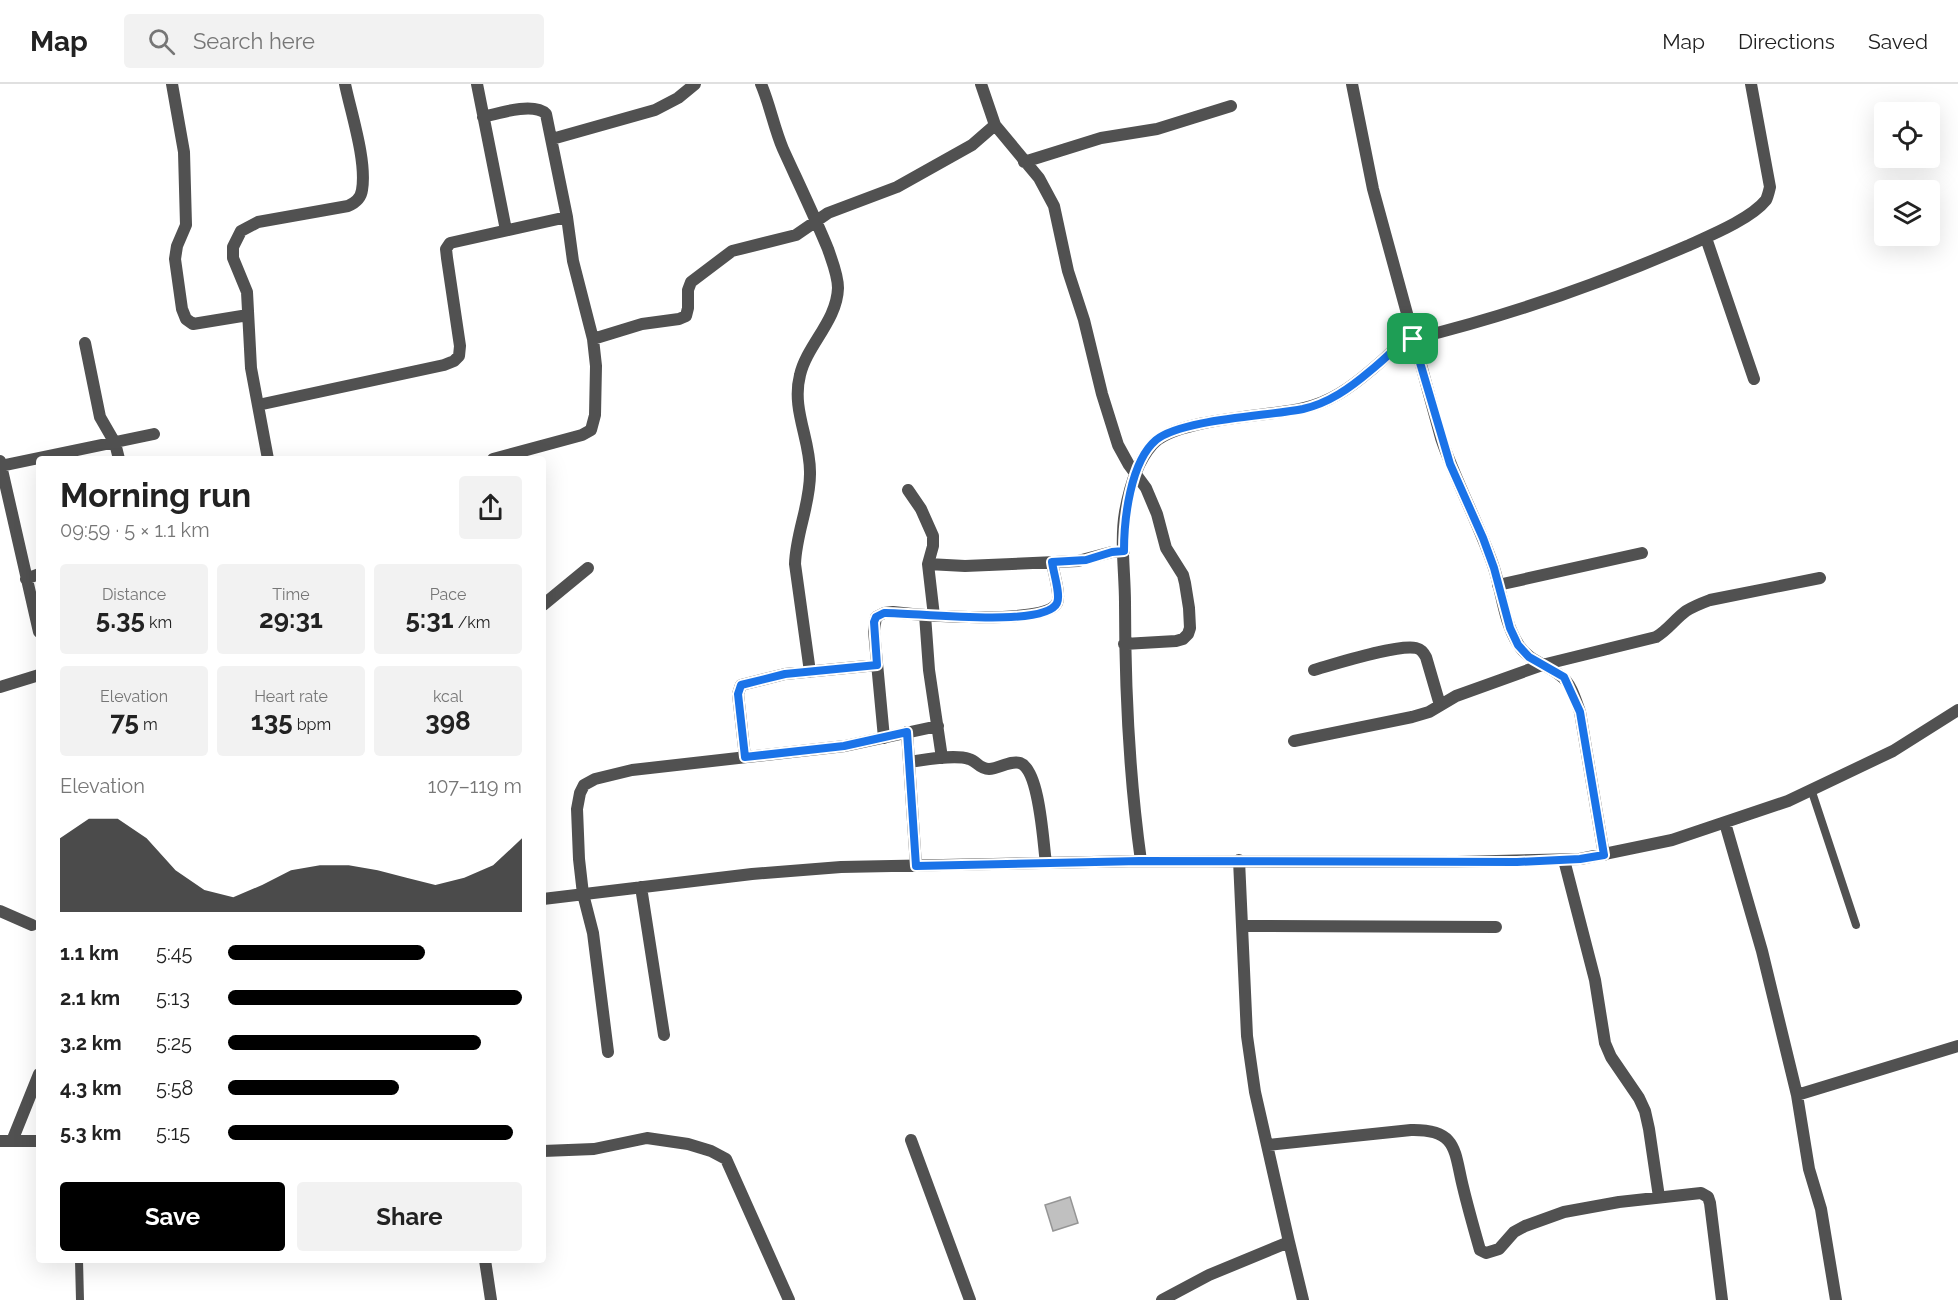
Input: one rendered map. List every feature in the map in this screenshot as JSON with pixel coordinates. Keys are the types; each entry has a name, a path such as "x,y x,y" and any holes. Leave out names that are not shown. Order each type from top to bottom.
{"street":[{"path":"172,84 185,169 186,225 177,246 175,259 180,297 186,319 193,324 202,324 248,315"},
{"path":"267,456 251,368 247,292 233,258 233,247 241,231 248,227 272,219 348,206 359,199 362,191 360,157 345,84"},
{"path":"477,84 506,230"},
{"path":"761,84 783,149 816,220 831,259 838,287 836,302 824,330 805,361 798,387 797,408 805,436 810,485 795,564 810,672"},
{"path":"981,84 995,125 1045,187 1054,206 1068,271 1084,320 1114,434 1122,455 1146,488 1166,548 1183,575 1190,608 1188,634 1183,639 1125,644"},
{"path":"1352,84 1373,189 1408,322 1450,464 1483,538 1510,628 1518,645 1529,657 1564,677 1580,712 1604,855"},
{"path":"1413,339 1455,329 1571,294 1706,238 1759,206 1767,198 1770,187 1750,84"},
{"path":"552,139 655,110 678,98 691,85"},
{"path":"1024,162 1101,138 1157,129 1231,106"},
{"path":"483,117 525,109 542,110 546,114 567,217 573,261 593,339 596,366 595,414 591,430 582,435 504,456"},
{"path":"593,339 642,324 686,316 688,290 691,282 732,251 796,235 816,220 841,208 897,187 972,145 995,125"},
{"path":"258,405 424,370 454,361 459,356 460,346 446,249 450,243 567,217"},
{"path":"1706,238 1754,379"},
{"path":"1140,861 1130,766 1124,551 1125,512 1137,473 1155,441 1172,431 1222,420 1303,409 1344,392 1398,346 1408,322"},
{"path":"85,343 100,417 115,443 118,456"},
{"path":"51,456 154,434"},
{"path":"1,466 36,459"},
{"path":"0,461 36,620"},
{"path":"908,490 921,509 933,536 928,564 929,670 942,758"},
{"path":"928,564 965,566 1086,560 1124,551"},
{"path":"1498,585 1642,553"},
{"path":"884,738 874,631 876,617 893,612 992,617 1051,610 1058,598 1052,562"},
{"path":"546,603 588,568"},
{"path":"26,579 36,574"},
{"path":"1294,741 1394,722 1429,712 1456,696 1542,665 1656,637 1667,630 1685,611 1710,600 1820,578"},
{"path":"1314,670 1399,648 1422,650 1440,705"},
{"path":"745,757 738,694 741,685 769,677 877,665"},
{"path":"0,687 36,676"},
{"path":"546,899 752,874 841,867 1239,860 1469,862 1564,860 1604,855 1672,840 1788,801 1893,751 1958,710"},
{"path":"608,1052 593,933 584,894 578,842 577,809 584,785 595,778 610,774 844,746 938,726"},
{"path":"907,732 916,866"},
{"path":"909,762 968,758 980,767 989,769 1012,763 1019,763 1027,768 1034,785 1046,863"},
{"path":"1725,823 1762,951 1797,1095 1809,1169 1821,1209 1836,1300"},
{"path":"1239,860 1247,1036 1255,1092 1303,1300"},
{"path":"1564,860 1595,980 1605,1043 1611,1057 1639,1098 1645,1111 1659,1197"},
{"path":"641,887 664,1035"},
{"path":"0,911 32,925"},
{"path":"1242,926 1496,927"},
{"path":"1797,1095 1958,1046"},
{"path":"36,1080 6,1141 36,1141"},
{"path":"1267,1145 1411,1130 1436,1133 1453,1146 1458,1158 1462,1183 1480,1250 1486,1253 1499,1249 1514,1232 1538,1220 1583,1208 1701,1193 1708,1197 1722,1300"},
{"path":"546,1151 594,1149 647,1138 688,1144 711,1151 726,1159 789,1300"},
{"path":"911,1140 970,1300"},
{"path":"1162,1300 1209,1275 1288,1242"},
{"path":"485,1263 491,1300"}],"lane":[{"path":"1811,789 1856,925"},
{"path":"79,1263 80,1300"}],"building":[{"path":"1070,1197 1078,1223 1053,1231 1045,1205"}],"route":[{"path":"1408,322 1413,339 1441,438 1494,568 1510,628 1518,645 1529,657 1564,677 1580,712 1604,855 1580,859 1517,862 1239,860 916,866 907,732 833,748 745,757 738,694 741,685 785,674 877,665 874,622 876,617 884,613 978,618 1051,610 1058,598 1052,562 1086,560 1124,551 1125,512 1131,489 1144,458 1155,441 1172,431 1198,425 1303,409 1317,404 1344,392 1391,353 1404,336 1408,322"}]}
